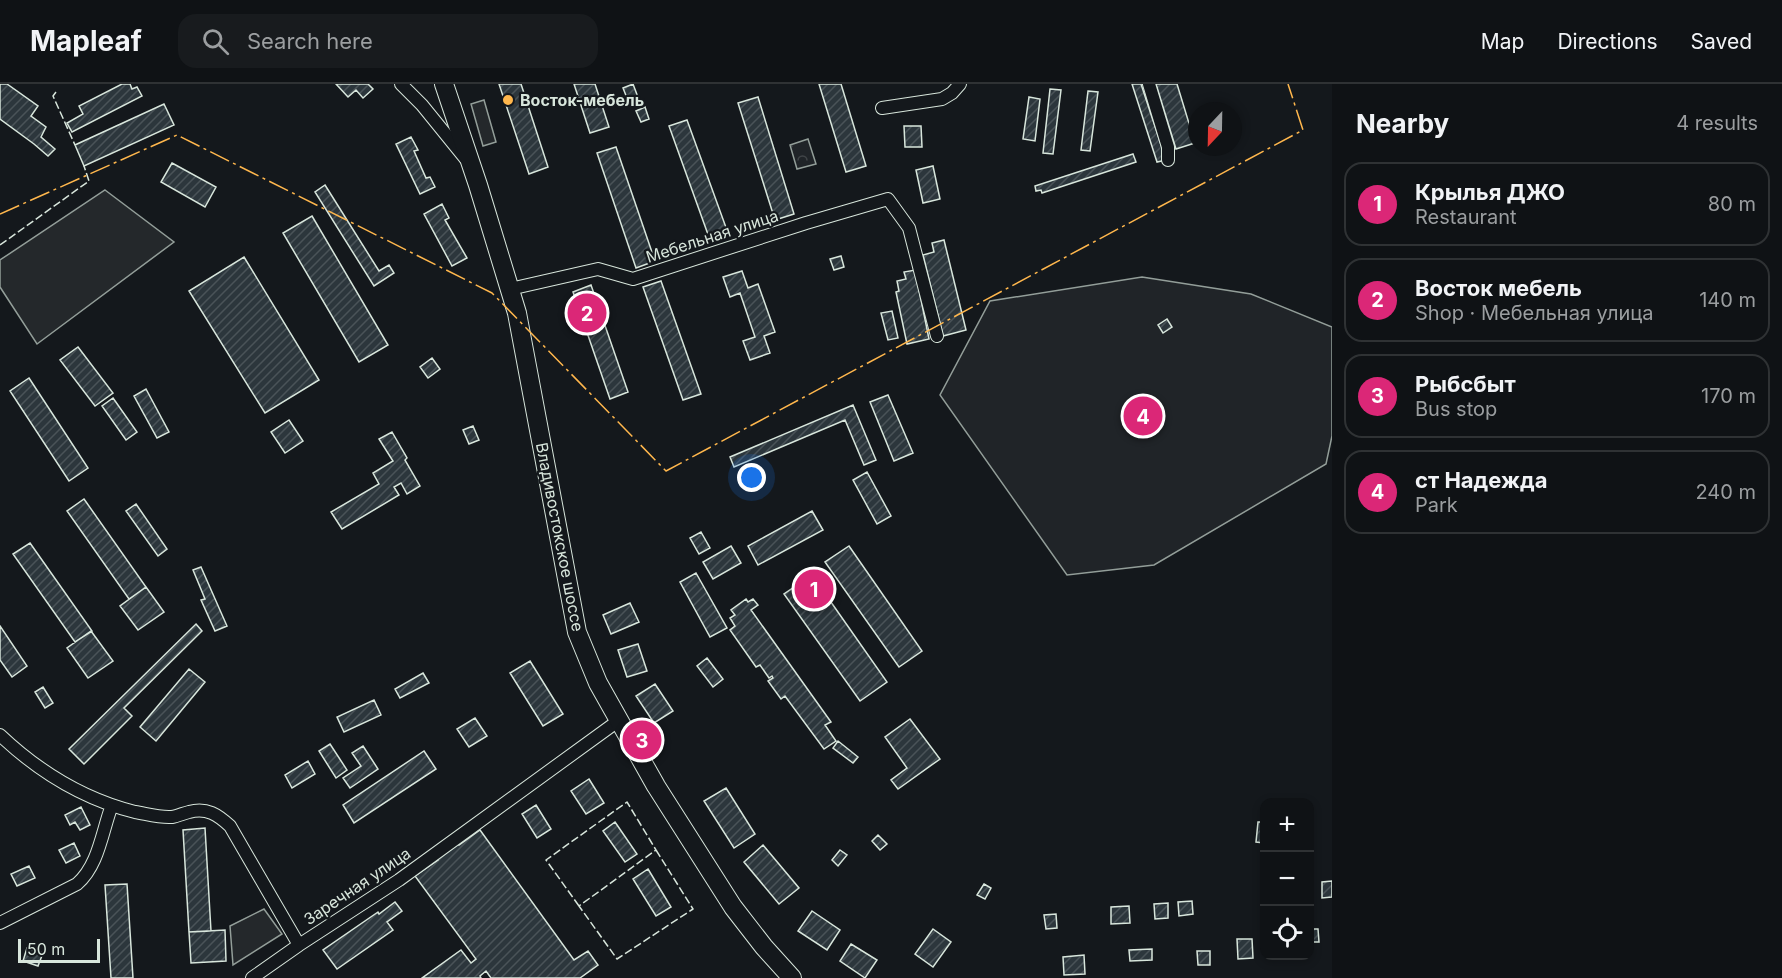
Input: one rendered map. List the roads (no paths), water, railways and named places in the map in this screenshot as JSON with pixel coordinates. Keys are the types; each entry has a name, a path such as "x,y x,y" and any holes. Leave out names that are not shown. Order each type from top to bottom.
{"highway":[{"name":"Владивостокское шоссе","path":"444,84 517,313 578,632 598,683 656,786 734,907 764,947 792,978"}],"street":[{"path":"400,84 422,105 472,166"},
{"path":"882,108 942,99 960,84"},
{"path":"1149,84 1168,147 1168,160"},
{"name":"Мебельная улица","path":"510,289 598,268 633,279 795,226 888,199 909,228 937,336"},
{"name":"Заречная улица","path":"0,735 49,775 112,805 160,817 172,817 193,810 207,810 221,817 230,826 299,945 399,879 618,721"},
{"path":"0,923 77,884 87,875 112,805"},
{"path":"257,976 299,945"}],"place":[{"name":"Восток-мебель","path":"508,100"},
{"name":"Восток мебель","path":"587,313"},
{"name":"ст Надежда","path":"1143,416"},
{"name":"Крылья ДЖО","path":"814,589"},
{"name":"Рыбсбыт","path":"642,740"}]}
